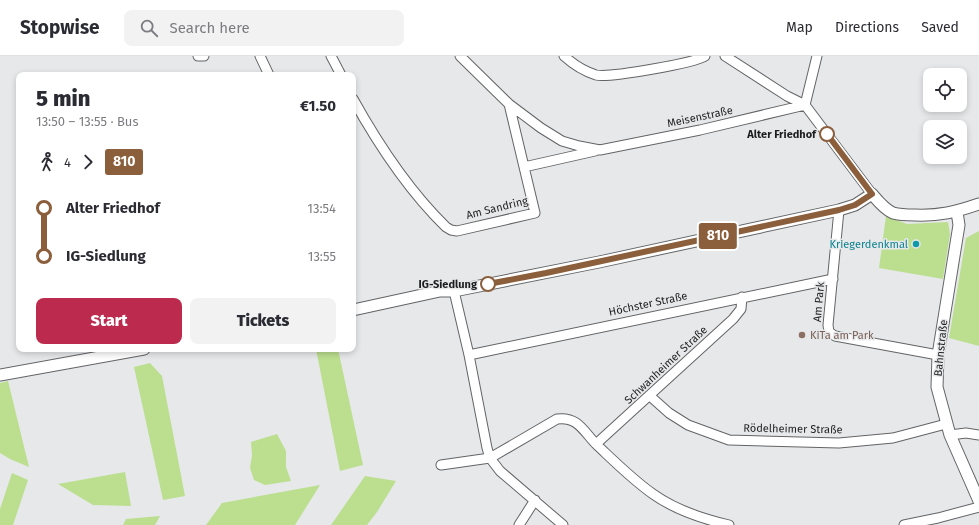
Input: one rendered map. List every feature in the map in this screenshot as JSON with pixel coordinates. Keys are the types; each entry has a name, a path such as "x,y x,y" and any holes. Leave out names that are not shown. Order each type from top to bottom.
{"street":[{"path":"198,56 204,56"},
{"path":"260,56 268,72"},
{"path":"331,56 339,72"},
{"path":"460,56 509,104"},
{"path":"564,56 577,67 603,75 626,73 690,61 706,56"},
{"path":"725,56 787,96 805,104 872,194 882,206 894,213 902,215 941,215 957,212 979,204"},
{"path":"805,104 817,56"},
{"name":"Am Sandring","path":"356,104 401,174 442,224 451,230 457,231 535,213 509,104"},
{"name":"Meisenstraße","path":"509,104 541,128 562,141 600,150"},
{"name":"Meisenstraße","path":"524,167 700,130 805,104"},
{"path":"356,309 440,291 454,291 546,273 839,210 855,205 872,194"},
{"name":"Am Park","path":"839,210 828,325 829,332 834,336 938,355"},
{"name":"Bahnstraße","path":"957,212 959,226 938,355 937,386 948,429 979,501"},
{"name":"Höchster Straße","path":"469,354 832,279"},
{"path":"454,291 469,354 490,458 500,471 564,525"},
{"name":"Schwanheimer Straße","path":"596,444 733,319 741,309 742,297"},
{"path":"0,375 127,352"},
{"name":"Rödelheimer Straße","path":"650,396 669,413 688,426 728,440 838,443 893,438 948,429 979,434"},
{"path":"441,465 490,458 558,419 564,418 576,422 596,444 654,495 687,512 707,520 729,525"},
{"path":"519,525 535,500"},
{"path":"904,525 979,507"}],"green space":[{"path":"886,216 907,224 948,222 950,234 943,279 879,268"},
{"path":"979,231 979,346 949,338 966,238"},
{"path":"317,352 339,352 363,465 340,471"},
{"path":"150,363 162,376 185,496 163,500 134,367"},
{"path":"8,381 29,467 0,453 0,383"},
{"path":"277,434 286,451 286,467 291,481 265,485 254,480 250,468 252,455 251,442"},
{"path":"125,472 131,506 93,505 58,484"},
{"path":"12,473 28,480 13,525 0,525 0,509"},
{"path":"365,476 396,481 367,525 331,525"},
{"path":"320,485 295,525 206,525 222,503"},
{"path":"160,516 155,525 123,525 126,519"}],"bus line":[{"name":"810","path":"488,284 599,262 839,210 855,205 872,194 827,134"}],"place":[{"name":"Alter Friedhof","path":"827,134"},
{"name":"Kriegerdenkmal","path":"916,244"},
{"name":"IG-Siedlung","path":"488,284"},
{"name":"KiTa am Park","path":"802,335"}]}
